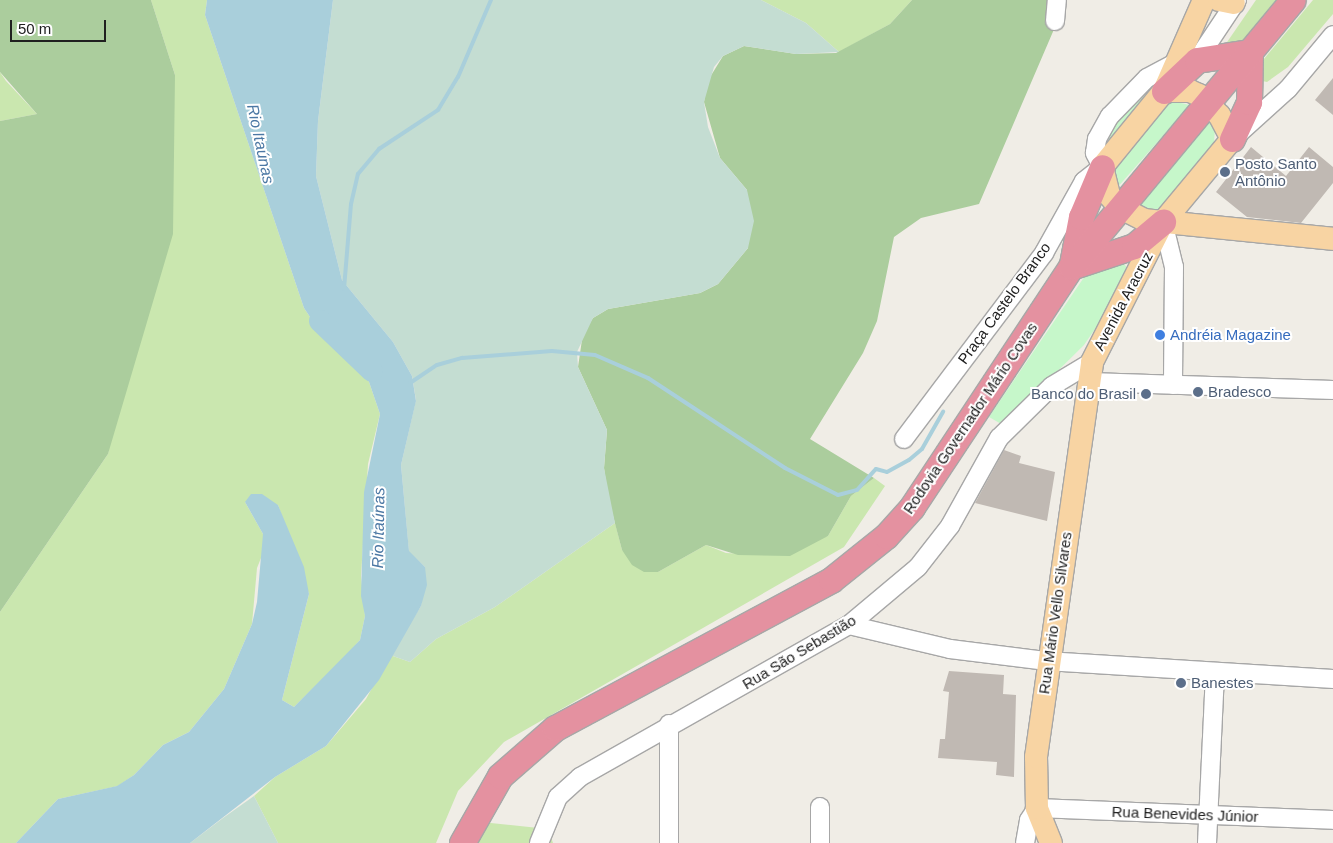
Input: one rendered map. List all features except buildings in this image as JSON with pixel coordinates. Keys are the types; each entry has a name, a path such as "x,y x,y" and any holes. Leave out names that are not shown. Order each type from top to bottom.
{"highway":[{"name":"Rodovia Governador Mário Covas","path":"462,843 500,776 548,733 831,580 886,536 912,506 1071,267 1293,0"},
{"path":"1164,91 1187,61 1250,52 1249,102 1232,139"},
{"path":"1102,167 1080,217 1071,267 1134,246 1163,222"}],"main road":[{"path":"1187,61 1217,1"},
{"path":"1163,222 1232,139 1209,102 1190,91 1164,91"},
{"name":"Praça Castelo Branco","path":"1102,167 1164,91"},
{"path":"1102,167 1109,195 1119,207 1144,220 1163,222 1191,229 1333,239"},
{"name":"Avenida Aracruz","path":"1091,372 1163,222"},
{"name":"Rua Mário Vello Silvares","path":"1037,808 1036,757 1047,661 1091,372"},
{"path":"1037,808 1051,843"}],"street":[{"path":"1055,21 1057,0"},
{"path":"1102,167 1096,154 1097,139 1110,116 1147,78 1187,61 1217,1"},
{"path":"1232,139 1288,89 1333,35"},
{"name":"Praça Castelo Branco","path":"904,439 1044,253 1084,181 1102,167"},
{"path":"1163,222 1174,267 1172,385"},
{"path":"1091,372 1172,385 1333,390"},
{"name":"Rua São Sebastião","path":"539,843 558,798 580,776 849,625 936,546 1000,438 1052,386 1091,372"},
{"path":"849,625 950,649 1047,661 1333,679"},
{"path":"1207,843 1214,672"},
{"path":"669,843 670,724"},
{"path":"820,807 820,843"},
{"name":"Rua Benevides Júnior","path":"1037,808 1333,820"},
{"name":"Rua Mário Vello Silvares","path":"1025,843 1029,820 1037,808"}],"green space":[{"path":"0,0 151,0 175,75 173,234 108,454 0,612 0,121 37,114 0,72"},
{"path":"151,0 207,0 205,15 304,308 320,332 347,345 368,379 380,414 368,464 361,576 365,616 360,640 342,660 294,707 282,700 309,594 278,505 245,502 263,534 263,553 257,568 252,624 224,689 189,732 163,745 134,775 118,786 58,799 16,843 0,843 0,612 108,454 175,75"},
{"path":"333,0 761,0 806,23 839,52 796,54 744,46 723,56 714,67 704,102 708,127 720,158 747,190 754,221 748,248 718,284 700,293 608,309 593,318 577,352 578,367 607,430 604,468 615,523 495,607 436,639 410,662 390,655 421,606 425,567 409,552 401,465 416,400 412,376 393,342 342,280 316,176 318,121"},
{"path":"761,0 912,0 890,24 839,52 806,23"},
{"path":"912,0 1051,0 1058,20 979,204 921,218 894,237 877,321 863,353 810,439 874,478 851,496 828,536 790,556 738,555 706,545 658,572 644,572 632,565 622,550 608,497 604,468 607,430 578,367 583,333 593,318 608,309 700,293 718,284 748,248 747,190 720,158 704,102 707,82 723,56 744,46 796,54 836,53 890,24"},
{"path":"1256,0 1277,0 1240,44 1223,48"},
{"path":"1313,0 1333,0 1333,14 1288,67 1267,82 1258,80 1259,65"},
{"path":"0,72 6,81 37,114 0,121"},
{"path":"1156,87 1106,147 1113,127 1138,97"},
{"path":"1167,100 1190,105 1116,189 1111,165"},
{"path":"1209,120 1215,128 1214,143 1157,213 1135,208"},
{"path":"1109,263 1123,263 1133,274 1084,345 1003,425 989,417 1089,270"},
{"path":"874,478 885,486 844,547 504,742 458,791 436,843 278,843 254,796 275,777 326,746 366,699 390,655 410,662 436,639 495,607 615,523 622,550 658,572 706,545 726,553 764,555 828,536 851,496"},
{"path":"254,796 278,843 190,843 223,818"},
{"path":"481,822 548,829 553,843 470,843"}],"water":[{"path":"207,0 333,0 318,121 316,176 342,280 393,342 412,376 416,401 401,465 409,551 425,567 427,585 421,606 379,680 326,746 275,777 190,843 16,843 58,799 117,786 134,775 163,745 189,732 224,689 252,624 257,602 263,534 245,502 251,494 262,494 278,505 304,567 309,594 282,700 294,707 360,640 365,616 361,596 364,492 380,414 368,379 347,345 320,332 304,308 205,15"}],"waterway":[{"path":"344,289 351,204 358,174 379,149 438,110 458,77 491,0"},
{"name":"Rio Itaúnas","path":"320,321 372,371"},
{"path":"410,383 437,365 462,358 552,351 595,355 648,378 785,468 838,495 857,490 876,469 887,472 909,460 922,449 943,412"}],"place":[{"name":"Posto Santo Antônio","path":"1225,172"},
{"name":"Andréia Magazine","path":"1160,335"},
{"name":"Bradesco","path":"1198,392"},
{"name":"Banco do Brasil","path":"1146,394"},
{"name":"Banestes","path":"1181,683"}]}
